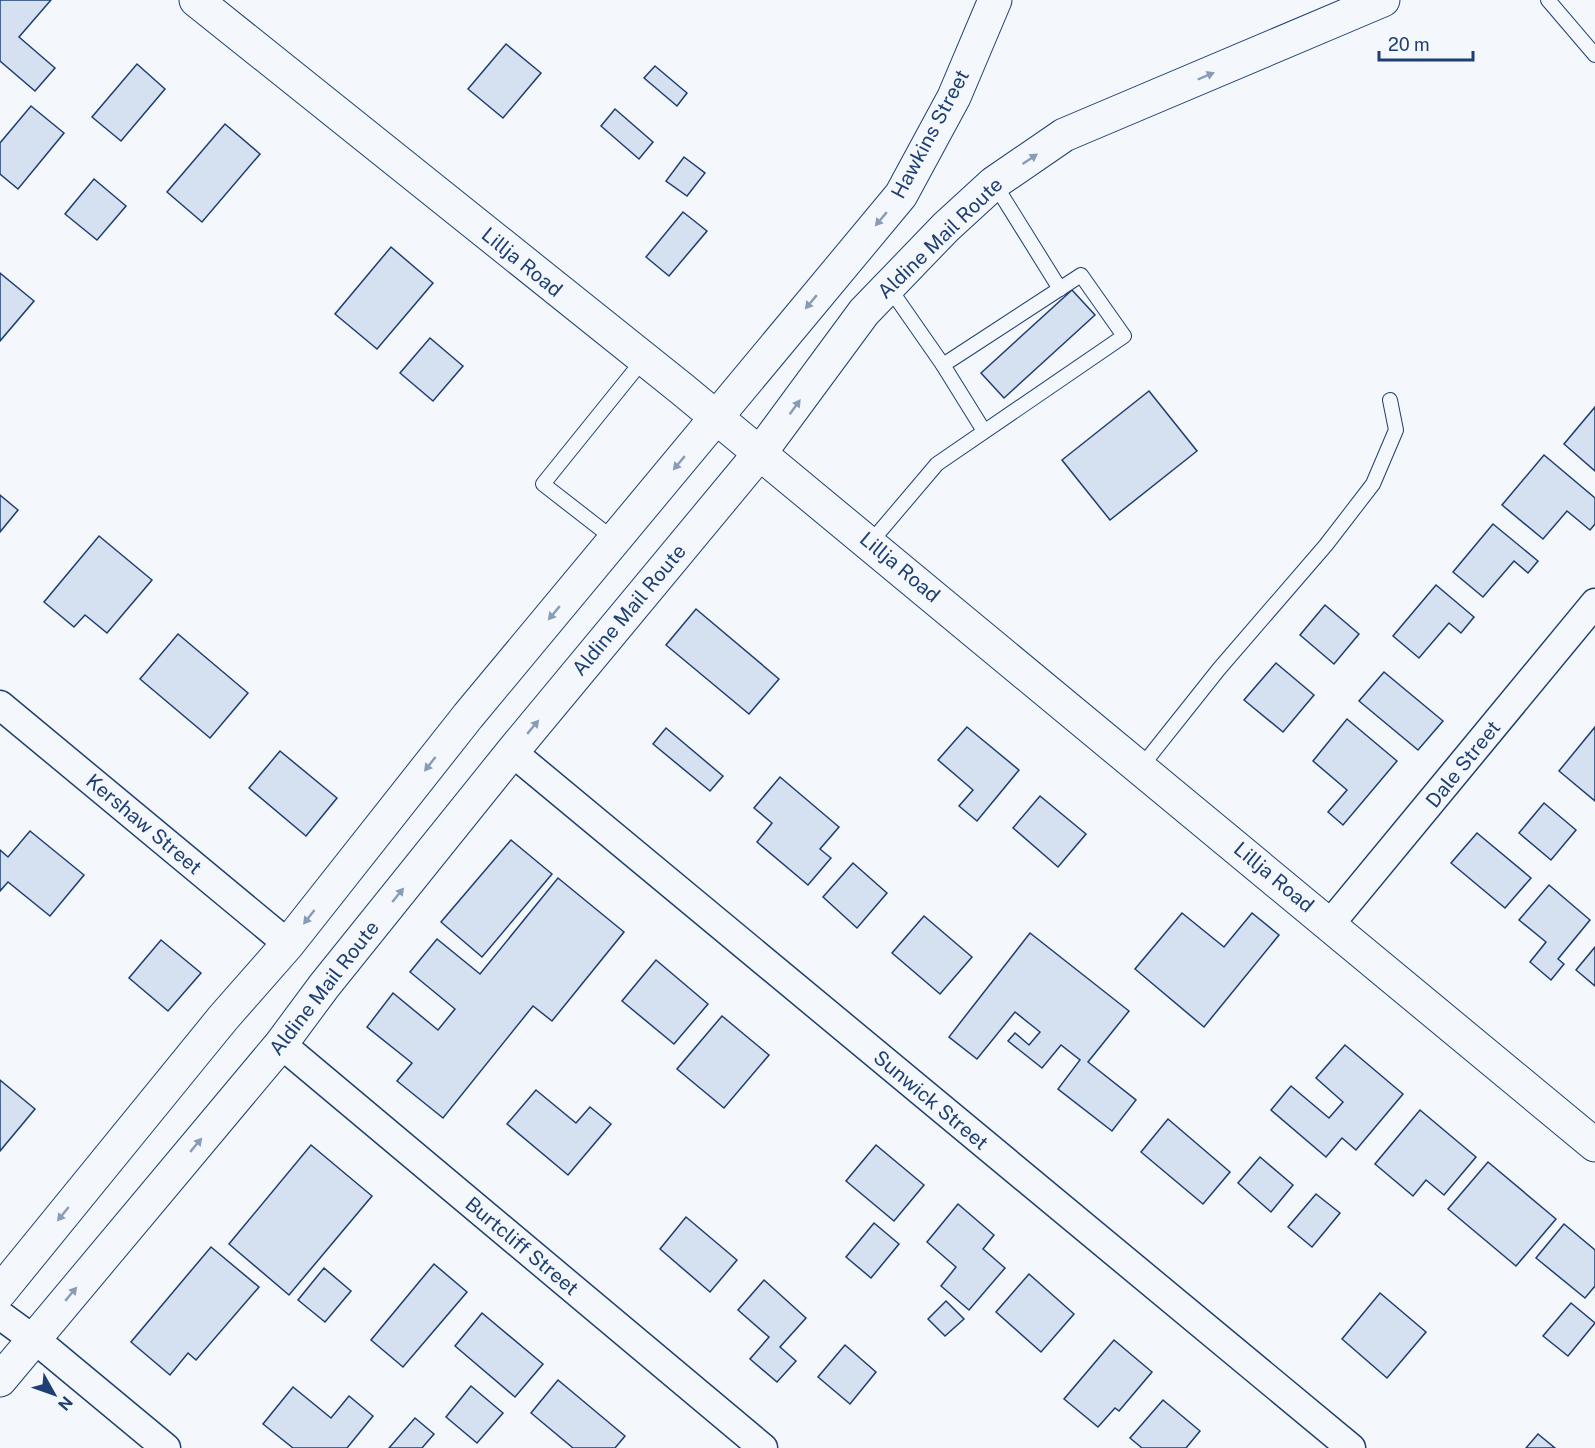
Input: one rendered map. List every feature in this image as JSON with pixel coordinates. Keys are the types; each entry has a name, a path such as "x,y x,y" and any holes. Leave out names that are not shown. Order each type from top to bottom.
{"main road":[{"name":"Lillja Road","path":"196,0 870,543 1595,1145"},
{"name":"Hawkins Street","path":"716,418 901,195 954,97 995,0"},
{"name":"Aldine Mail Route","path":"0,1380 281,1044 324,986 512,752 760,453 864,312 946,227 994,183 1064,135 1383,0"},
{"path":"0,1292 223,1018 288,944 468,717 716,418"}],"street":[{"name":"Dale Street","path":"1330,924 1595,603"},
{"name":"Kershaw Street","path":"0,705 288,944"},
{"name":"Sunwick Street","path":"512,752 1350,1448"},
{"name":"Burtcliff Street","path":"281,1044 763,1448"},
{"path":"0,1315 33,1339 166,1448"}],"lane":[{"path":"1548,0 1595,55"},
{"path":"994,183 1060,289"},
{"path":"870,543 937,464 1124,336 1081,275 943,365"},
{"path":"888,286 943,365 984,431"},
{"path":"615,540 543,484 643,360"},
{"path":"1141,767 1219,669 1326,545 1373,484 1396,430 1390,400"}],"building":[{"path":"0,0 51,0 19,37 55,68 35,91 0,61"},
{"path":"506,44 541,73 503,118 468,89"},
{"path":"137,64 165,89 121,141 92,117"},
{"path":"655,66 687,93 677,106 644,78"},
{"path":"31,106 64,133 18,189 0,174 0,143"},
{"path":"615,109 653,142 639,159 601,126"},
{"path":"225,124 260,154 202,222 167,192"},
{"path":"684,157 705,173 687,196 666,181"},
{"path":"94,179 126,206 97,240 65,214"},
{"path":"683,212 707,231 669,276 646,257"},
{"path":"391,247 433,283 377,349 335,314"},
{"path":"0,273 34,301 0,341"},
{"path":"1072,290 1095,315 1004,398 981,373"},
{"path":"430,338 463,366 433,401 400,373"},
{"path":"1149,391 1197,451 1110,520 1062,460"},
{"path":"1595,407 1595,471 1564,444"},
{"path":"1544,455 1595,498 1595,524 1590,530 1567,511 1543,539 1502,505"},
{"path":"0,495 18,510 0,532"},
{"path":"1493,524 1538,561 1528,573 1514,561 1483,597 1453,572"},
{"path":"99,536 152,580 107,633 85,615 74,627 44,602"},
{"path":"1436,585 1474,617 1461,633 1449,623 1419,658 1393,636"},
{"path":"1325,605 1359,634 1334,664 1300,635"},
{"path":"696,609 779,679 749,714 666,645"},
{"path":"178,634 248,693 210,738 140,679"},
{"path":"1276,663 1314,695 1283,732 1244,700"},
{"path":"1384,672 1443,721 1418,750 1359,701"},
{"path":"1347,719 1397,761 1343,825 1328,812 1347,790 1313,761"},
{"path":"967,727 1019,770 977,821 959,806 973,790 938,760"},
{"path":"1595,727 1595,801 1559,771"},
{"path":"666,728 723,776 710,791 653,744"},
{"path":"280,751 337,798 306,836 249,788"},
{"path":"780,777 839,827 820,849 831,858 808,885 757,842 772,823 754,808"},
{"path":"1040,796 1086,834 1058,867 1013,828"},
{"path":"1544,803 1576,830 1551,860 1519,833"},
{"path":"30,831 84,875 50,916 8,882 0,891 0,850 8,857"},
{"path":"1477,833 1531,878 1505,908 1451,863"},
{"path":"511,840 552,874 482,957 441,922"},
{"path":"853,863 887,893 857,928 823,897"},
{"path":"558,878 624,932 552,1021 533,1006 443,1118 397,1081 412,1063 367,1027 393,993 438,1030 455,1009 410,972 437,939 480,974"},
{"path":"1549,885 1590,920 1558,959 1564,964 1551,980 1530,962 1546,942 1519,920"},
{"path":"1182,913 1224,947 1252,913 1279,935 1204,1027 1135,969"},
{"path":"924,916 972,957 940,994 892,953"},
{"path":"1030,933 1129,1011 1088,1062 1136,1100 1112,1131 1058,1089 1080,1060 1061,1045 1042,1068 1008,1041 1015,1033 1029,1045 1040,1032 1015,1012 977,1059 949,1037"},
{"path":"161,940 201,973 168,1011 129,978"},
{"path":"1595,947 1595,986 1576,970"},
{"path":"656,960 708,1004 674,1044 622,1001"},
{"path":"722,1016 769,1055 724,1108 677,1069"},
{"path":"1345,1045 1403,1094 1356,1150 1342,1138 1326,1157 1271,1110 1291,1086 1329,1118 1343,1102 1316,1078"},
{"path":"0,1080 35,1109 0,1151"},
{"path":"536,1090 576,1123 590,1107 611,1124 568,1175 507,1124"},
{"path":"1420,1110 1476,1157 1444,1195 1426,1180 1413,1196 1375,1164"},
{"path":"1168,1119 1230,1172 1203,1204 1141,1152"},
{"path":"311,1145 372,1196 289,1295 229,1244"},
{"path":"876,1145 924,1185 894,1221 846,1181"},
{"path":"1260,1157 1293,1185 1271,1212 1238,1183"},
{"path":"1488,1162 1556,1219 1516,1266 1448,1209"},
{"path":"1316,1194 1340,1213 1312,1247 1288,1227"},
{"path":"958,1204 994,1235 983,1249 1005,1268 969,1310 941,1286 956,1267 927,1242"},
{"path":"686,1217 737,1260 710,1292 660,1249"},
{"path":"874,1223 899,1244 871,1278 846,1257"},
{"path":"1564,1224 1595,1250 1595,1286 1585,1298 1536,1258"},
{"path":"211,1247 259,1287 196,1360 188,1353 170,1375 131,1342"},
{"path":"434,1264 467,1292 403,1367 371,1340"},
{"path":"324,1268 351,1291 325,1322 298,1300"},
{"path":"1029,1274 1074,1314 1041,1352 996,1312"},
{"path":"764,1280 806,1318 780,1347 796,1361 777,1382 750,1359 769,1337 738,1310"},
{"path":"1380,1293 1426,1332 1387,1378 1342,1339"},
{"path":"946,1301 964,1319 945,1336 928,1319"},
{"path":"1571,1303 1595,1323 1568,1356 1543,1336"},
{"path":"482,1313 543,1364 515,1397 455,1346"},
{"path":"1114,1340 1152,1372 1119,1411 1115,1408 1098,1427 1064,1399"},
{"path":"845,1345 876,1372 850,1404 818,1377"},
{"path":"558,1380 625,1436 615,1448 573,1448 531,1413"},
{"path":"471,1386 503,1413 477,1443 446,1417"},
{"path":"293,1387 331,1418 349,1396 373,1416 347,1448 293,1448 263,1424"},
{"path":"1163,1400 1200,1431 1186,1448 1142,1448 1130,1438"},
{"path":"415,1418 434,1434 422,1448 389,1448"},
{"path":"1538,1434 1555,1448 1526,1448"}]}
